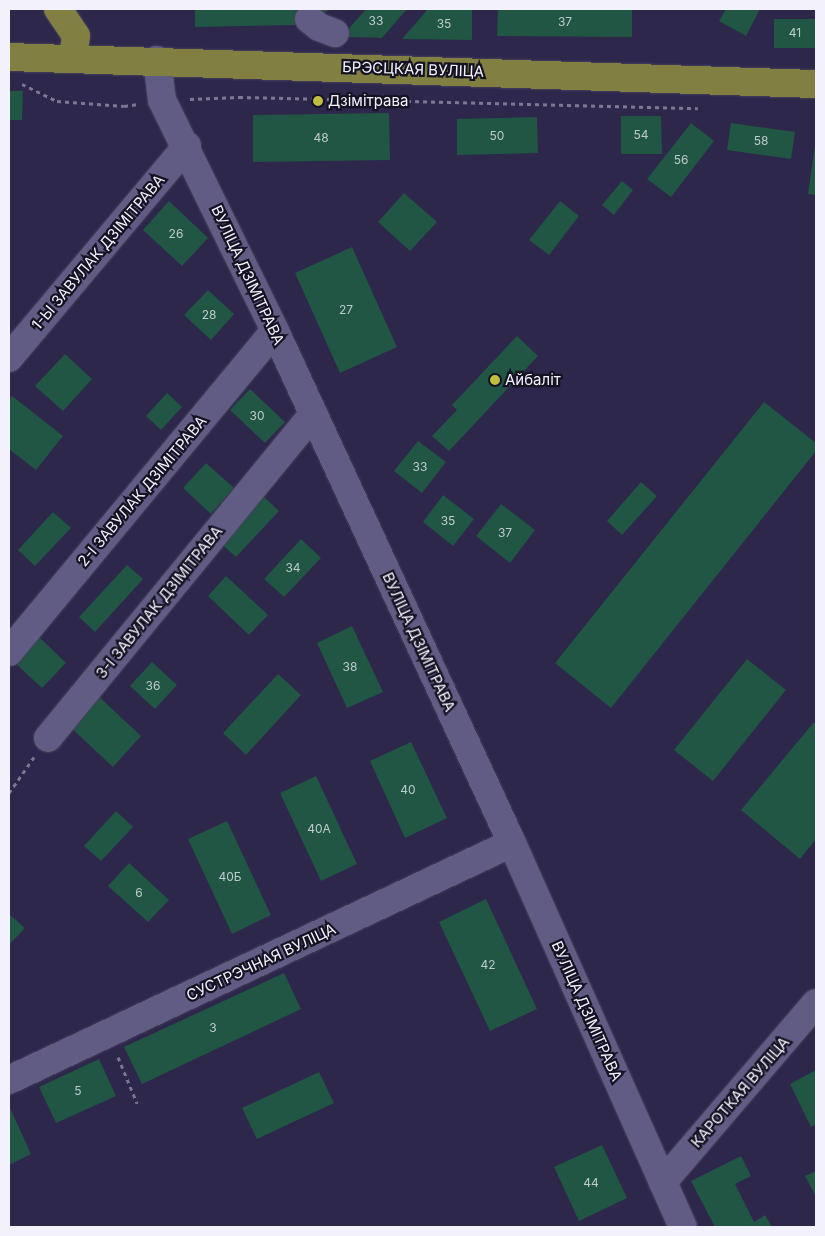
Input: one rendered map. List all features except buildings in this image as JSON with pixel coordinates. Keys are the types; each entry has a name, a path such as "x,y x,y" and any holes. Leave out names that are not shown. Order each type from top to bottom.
{"main road":[{"path":"58,9 76,36 73,58"},
{"name":"БРЭСЦКАЯ ВУЛІЦА","path":"9,57 156,60 816,84"}],"street":[{"path":"309,18 319,27 335,33"},
{"name":"ВУЛІЦА ДЗІМІТРАВА","path":"156,60 162,100 187,146 275,331 512,843 683,1227"},
{"name":"1-Ы ЗАВУЛАК ДЗІМІТРАВА","path":"9,358 187,146"},
{"name":"2-І ЗАВУЛАК ДЗІМІТРАВА","path":"9,652 275,331"},
{"name":"3-І ЗАВУЛАК ДЗІМІТРАВА","path":"48,738 313,414"},
{"name":"СУСТРЭЧНАЯ ВУЛІЦА","path":"9,1080 512,843"},
{"name":"КАРОТКАЯ ВУЛІЦА","path":"663,1182 816,1003"}],"path":[{"path":"17,82 57,101 124,106 162,100 238,98 707,108"},
{"path":"9,793 48,738"},
{"path":"107,1034 137,1103"}],"place":[{"name":"Дзімітрава","path":"318,101"},
{"name":"Айбаліт","path":"495,380"}]}
